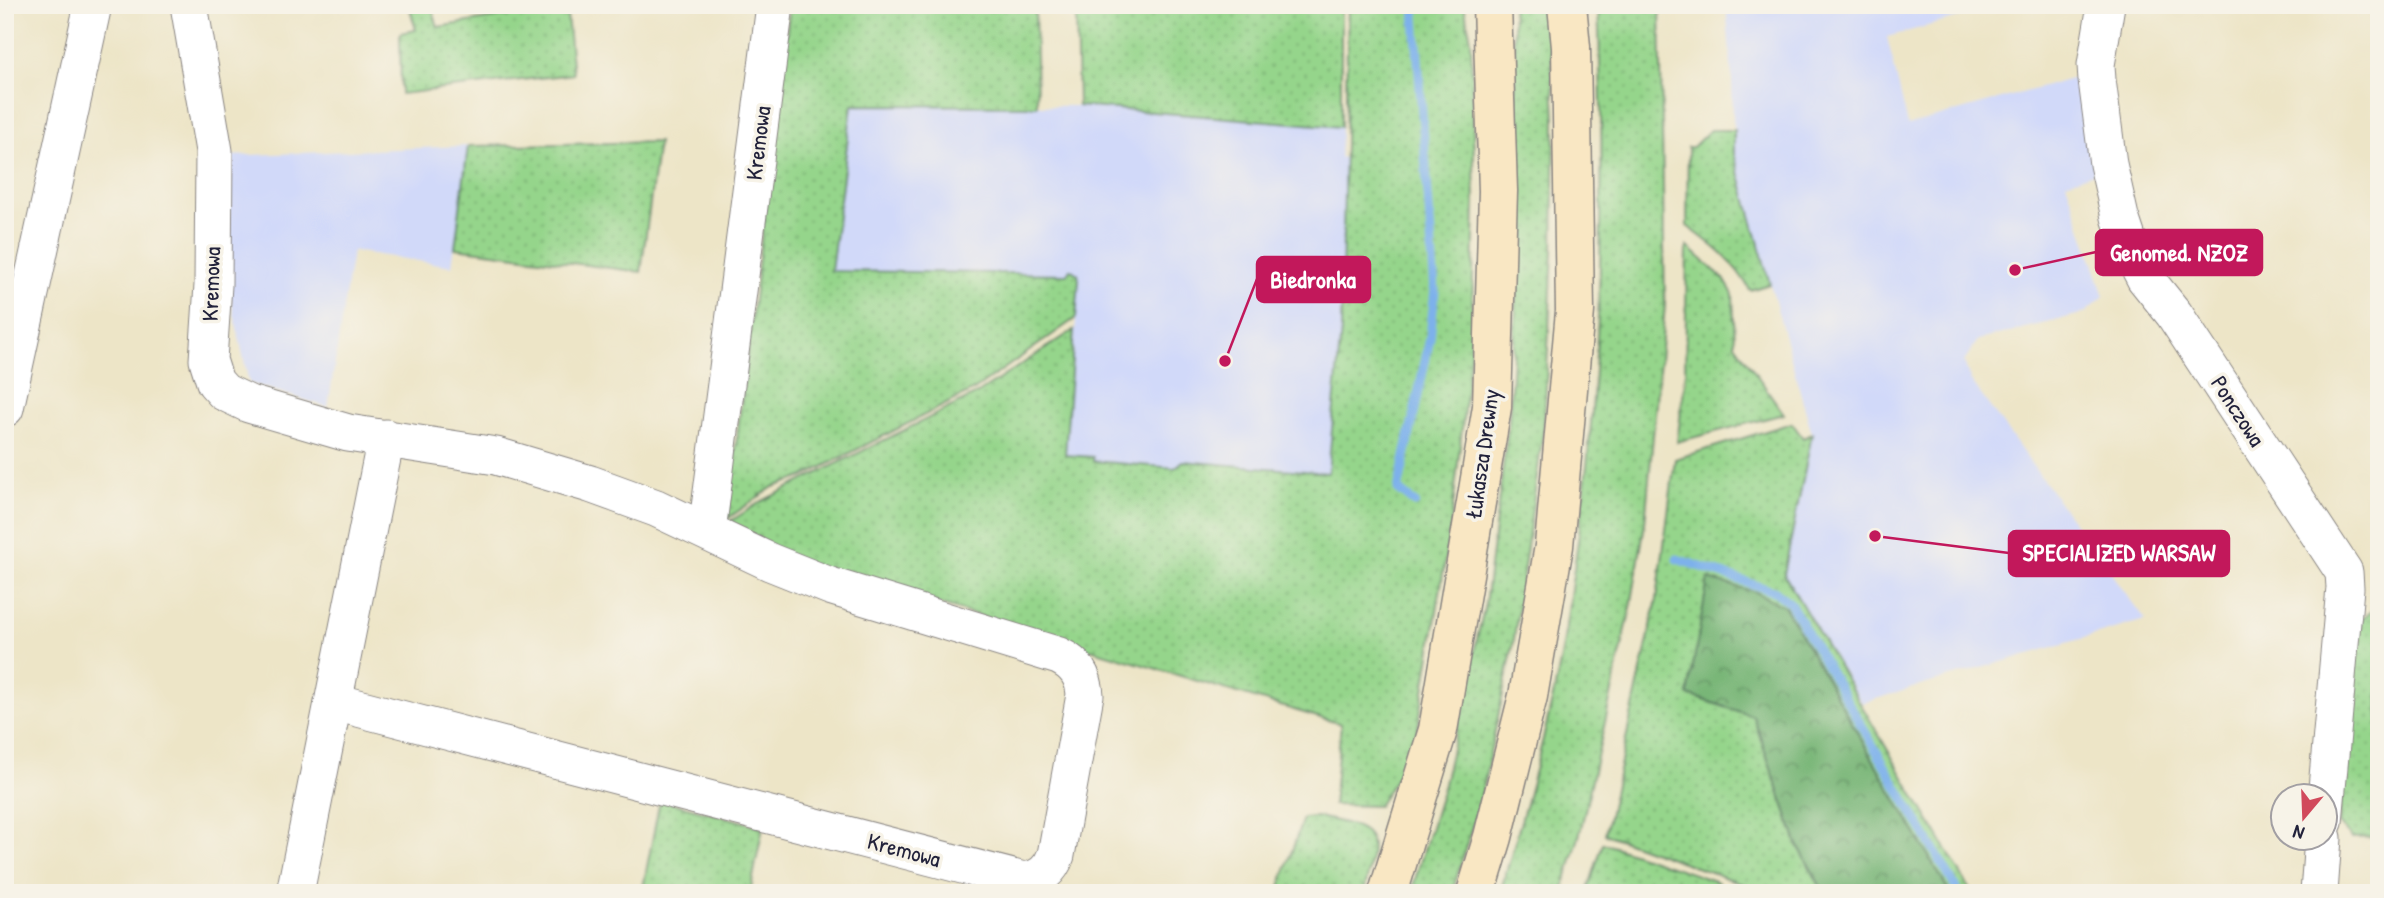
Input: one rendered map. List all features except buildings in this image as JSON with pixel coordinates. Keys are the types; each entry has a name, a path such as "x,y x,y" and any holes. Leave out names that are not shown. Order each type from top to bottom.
{"main road":[{"name":"Łukasza Drewny","path":"1388,893 1438,730 1492,408 1498,191 1492,5"},
{"path":"1476,893 1493,837 1528,696 1554,546 1575,311 1571,47 1567,5"}],"street":[{"path":"5,408 93,5"},
{"name":"Kremowa","path":"189,5 214,151 213,285 208,360 215,382 224,392 249,404 348,433 496,456 590,484 656,508 770,562 830,586 1059,656 1077,668 1085,686 1054,863 1042,875 1024,881 335,702"},
{"name":"Kremowa","path":"707,531 775,5"},
{"name":"Ponczowa","path":"2106,5 2098,48 2097,80 2108,164 2120,217 2132,253 2145,278 2174,314 2344,572 2345,588 2328,782"},
{"path":"295,893 386,438"},
{"path":"2319,893 2322,852"}],"shaded area":[{"path":"1726,5 1965,5 1968,15 1887,37 1908,125 2082,76 2097,172 2066,182 2104,296 2085,313 1978,340 1964,362 1971,381 2145,620 1862,703 1784,574 1812,434 1734,154 1732,77"},
{"path":"852,105 1078,106 1341,127 1340,157 1344,158 1345,174 1341,330 1328,473 1184,461 1175,468 1092,461 1092,457 1065,455 1078,274 1069,269 1068,274 831,272"},
{"path":"468,146 452,266 352,251 328,407 249,383 228,286 229,156"}],"green space":[{"path":"409,5 431,5 438,27 566,6 573,74 401,94 400,33 416,30"},
{"path":"790,5 1035,5 1037,106 852,105 831,271 1067,274 1070,269 1078,274 1079,280 1076,318 974,390 803,477 773,487 727,519"},
{"path":"1076,5 1341,5 1341,127 1078,106"},
{"path":"1348,5 1464,5 1471,40 1475,203 1471,349 1451,524 1417,734 1398,775 1378,806 1333,805 1341,724 815,567 723,526 762,501 975,395 1074,330 1065,455 1093,457 1093,461 1175,468 1183,461 1328,473 1341,330"},
{"path":"1512,5 1549,5 1555,120 1553,250 1544,426 1513,646 1481,797 1452,893 1411,893 1444,784 1485,604 1509,421 1517,295"},
{"path":"1598,5 1660,5 1665,305 1645,523 1631,607 1579,837 1562,893 1500,893 1554,692 1564,640 1591,429 1600,288 1602,147"},
{"path":"1710,130 1734,130 1734,154 1770,284 1750,290 1722,254 1687,226 1688,147 1693,147"},
{"path":"658,142 641,272 455,248 468,146"},
{"path":"1687,246 1724,279 1733,294 1735,344 1784,414 1677,442 1685,381"},
{"path":"1792,423 1803,438 1812,434 1784,574 1972,893 1950,893 1785,607 1709,579 1688,695 1753,716 1797,843 1824,893 1768,893 1605,834 1657,599 1675,459"},
{"path":"1708,579 1756,592 1785,607 1950,893 1824,893 1797,843 1753,716 1688,695"},
{"path":"2379,606 2379,837 2352,838 2339,824 2354,636 2363,617"},
{"path":"660,800 763,827 750,893 642,893"},
{"path":"1317,817 1353,826 1369,837 1372,846 1371,858 1364,893 1278,893 1303,818"},
{"path":"1603,843 1718,882 1714,893 1587,893"}],"waterway":[{"path":"1414,5 1435,290 1430,338 1398,490 1415,503"},
{"path":"1677,559 1776,592 1790,603 1959,893"}],"place":[{"name":"Genomed. NZOZ","path":"2015,270"},
{"name":"Biedronka","path":"1225,361"},
{"name":"SPECIALIZED WARSAW","path":"1875,536"}]}
